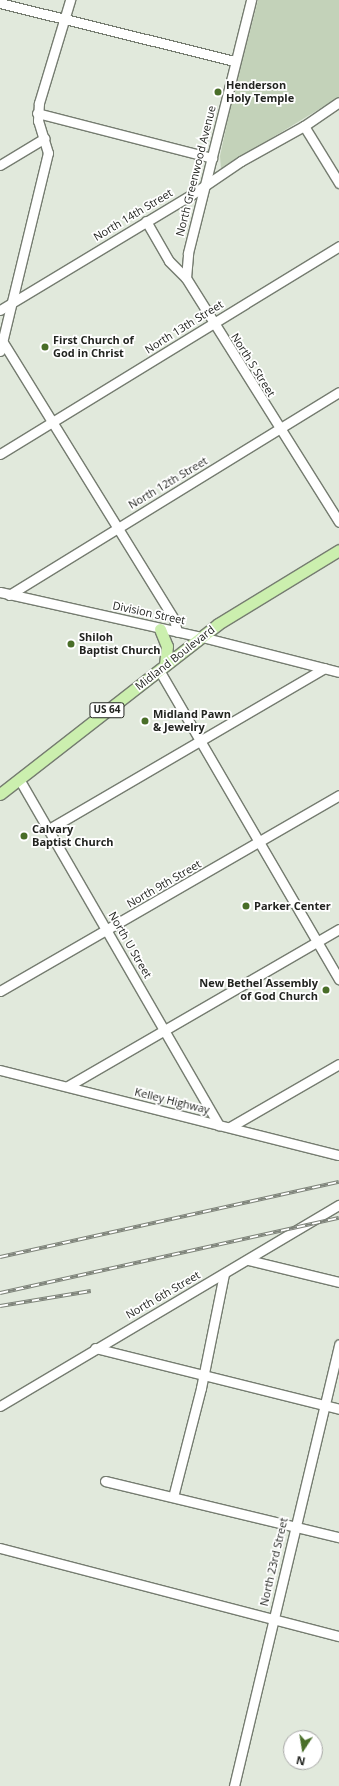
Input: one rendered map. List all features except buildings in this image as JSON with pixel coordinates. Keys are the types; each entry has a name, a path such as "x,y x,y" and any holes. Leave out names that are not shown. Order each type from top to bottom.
{"main road":[{"name":"Midland Boulevard","path":"0,794 202,637 339,550"},
{"path":"160,628 167,649 162,667"}],"street":[{"path":"70,0 37,113 48,153 1,343 174,619 177,632"},
{"name":"North Greenwood Avenue","path":"186,278 188,253 251,0"},
{"path":"0,3 235,61"},
{"name":"North 14th Street","path":"0,310 205,185 241,161 304,126 339,102"},
{"path":"37,113 212,158"},
{"path":"304,126 339,183"},
{"path":"0,165 44,138"},
{"name":"North S Street","path":"146,221 169,261 186,278 339,522"},
{"name":"North 13th Street","path":"0,454 339,246"},
{"name":"North 12th Street","path":"4,594 280,430 339,392"},
{"name":"Division Street","path":"4,594 202,637 339,672"},
{"path":"162,667 201,740 339,979"},
{"path":"49,828 324,668"},
{"name":"North U Street","path":"19,779 49,828 219,1124"},
{"name":"North 9th Street","path":"0,990 260,842 339,795"},
{"path":"68,1086 339,929"},
{"path":"230,1127 339,1064"},
{"name":"Kelley Highway","path":"0,1070 339,1155"},
{"name":"North 6th Street","path":"0,1406 95,1348 248,1260 339,1205"},
{"path":"248,1260 339,1282"},
{"path":"173,1497 204,1376 224,1274"},
{"name":"North 23rd Street","path":"234,1786 294,1526 339,1344"},
{"path":"95,1348 339,1409"},
{"path":"105,1481 339,1537"},
{"path":"0,1548 339,1636"}],"green space":[{"path":"258,0 339,0 339,97 221,169 220,156 232,100"}],"railway":[{"path":"0,1257 339,1182"},
{"path":"0,1293 339,1218"},
{"path":"0,1306 91,1291"}],"place":[{"name":"Henderson Holy Temple","path":"218,92"},
{"name":"First Church of God in Christ","path":"45,347"},
{"name":"Shiloh Baptist Church","path":"71,644"},
{"name":"Midland Pawn & Jewelry","path":"145,721"},
{"name":"Calvary Baptist Church","path":"24,836"},
{"name":"Parker Center","path":"246,906"},
{"name":"New Bethel Assembly of God Church","path":"326,990"}]}
